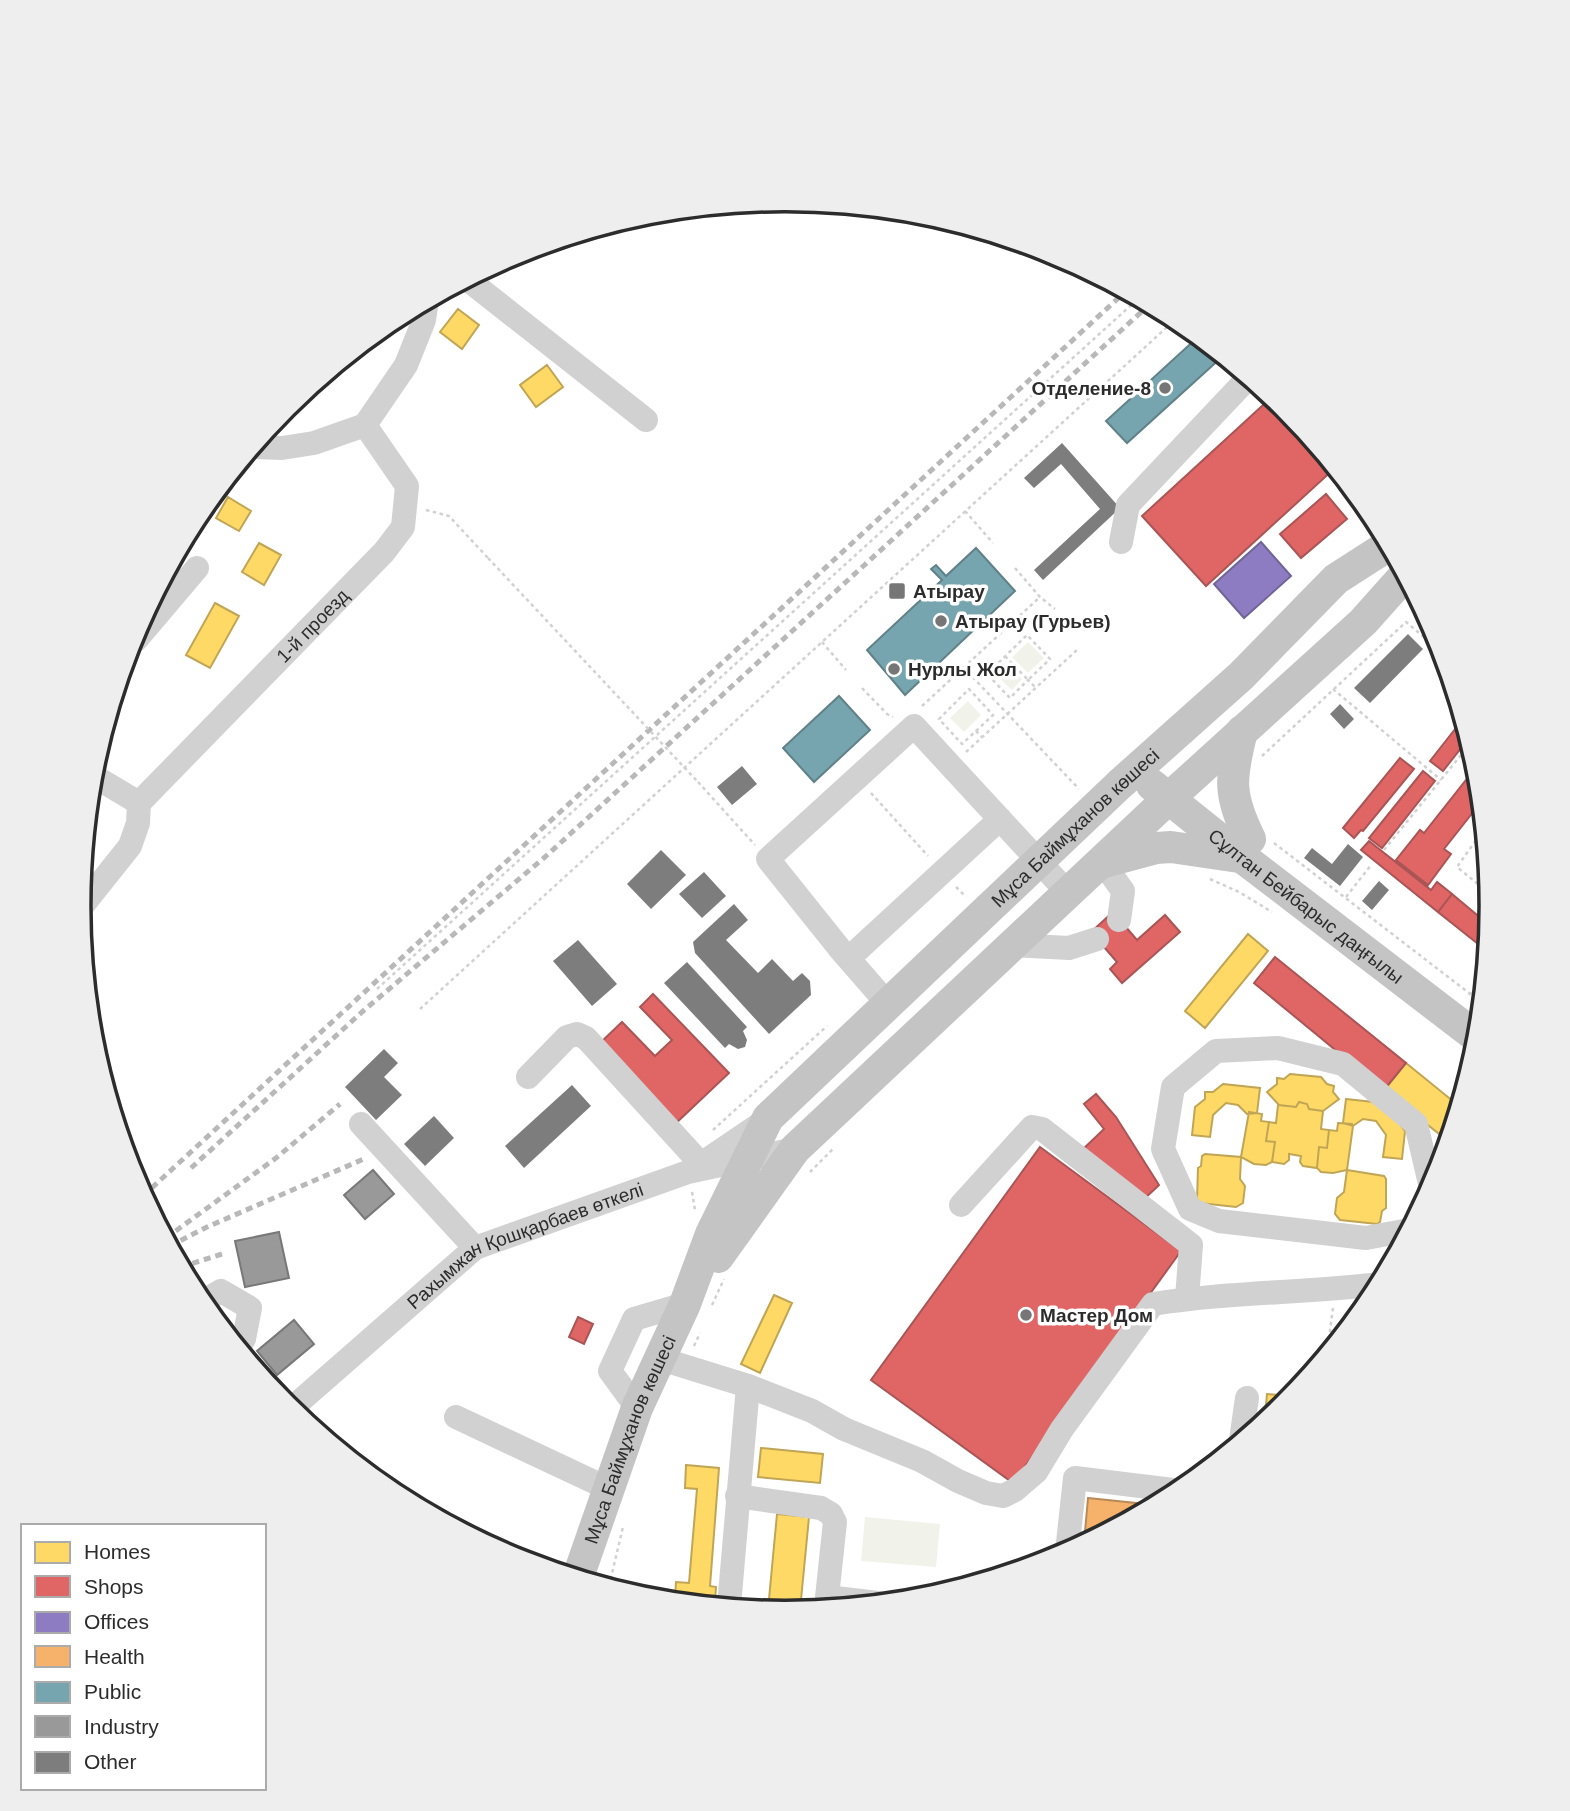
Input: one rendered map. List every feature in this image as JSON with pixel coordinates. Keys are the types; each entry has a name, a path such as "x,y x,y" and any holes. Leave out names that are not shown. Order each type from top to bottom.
{"main road":[{"name":"Мұса Баймұханов көшесі","path":"581,1569 637,1408 673,1363 698,1305 711,1234 768,1118 1038,861 1241,676 1336,579 1381,550"},
{"path":"1336,579 1351,578 1360,581 1368,600 1363,622"},
{"path":"698,1305 801,1162 1013,945 1400,585"},
{"path":"1103,863 1156,848 1255,846 1239,817 1232,787 1233,769 1242,731"},
{"name":"Сұлтан Бейбарыс даңғылы","path":"1144,763 1176,792 1472,1001"},
{"name":"Сұлтан Бейбарыс даңғылы","path":"1255,846 1468,1029"}],"street":[{"path":"474,285 646,420"},
{"path":"264,447 282,448 314,443 365,425 406,365 425,312"},
{"path":"1121,542 1128,505 1243,384"},
{"path":"365,425 407,486 407,505"},
{"name":"1-й проезд","path":"139,803 384,552 403,527 407,505"},
{"path":"154,619 197,568"},
{"path":"887,1003 768,859 914,726 1069,894"},
{"path":"91,895 130,846 138,823 139,803 102,781"},
{"path":"849,958 1000,819"},
{"path":"1103,863 1123,891 1119,919"},
{"path":"1013,945 1069,948 1097,939"},
{"path":"528,1077 567,1037 577,1034 586,1038 717,1187 724,1209"},
{"path":"1397,1232 1366,1238 1219,1221 1190,1209 1163,1149 1173,1087 1216,1051 1278,1048 1343,1064 1416,1124 1427,1169"},
{"path":"693,1162 768,1118"},
{"path":"361,1124 475,1248"},
{"path":"961,1205 1032,1127 1042,1129 1191,1245 1187,1298"},
{"name":"Рахымжан Қошқарбаев өткелі","path":"300,1401 475,1248 693,1162 748,1159 801,1162"},
{"path":"673,1363 748,1386 812,1411 844,1429 922,1461 986,1493 1003,1496 1015,1490 1036,1472 1062,1429 1153,1304 1187,1298 1365,1286"},
{"path":"212,1297 221,1291 250,1308 244,1340"},
{"path":"637,1408 610,1371 634,1319 698,1305"},
{"path":"730,1597 748,1386"},
{"path":"1243,1427 1247,1398"},
{"path":"456,1417 609,1489"},
{"path":"1068,1539 1075,1478 1162,1489"},
{"path":"737,1496 821,1508 831,1514 835,1522 827,1597 833,1598"}],"path":[{"path":"377,989 1132,304"},
{"path":"420,1009 1168,326"},
{"path":"407,505 449,516 768,859"},
{"path":"965,511 993,542"},
{"path":"1015,568 1040,597 1055,609"},
{"path":"862,688 887,714 914,726 922,705 1040,597"},
{"path":"1263,756 1406,622 1425,638"},
{"path":"1027,635 1050,659 1028,680 1010,698 987,674 1027,635"},
{"path":"822,642 846,670"},
{"path":"951,766 1078,649"},
{"path":"1005,656 1036,688"},
{"path":"963,667 1082,791"},
{"path":"969,689 993,715 976,731 962,744 939,719 969,689"},
{"path":"1333,689 1441,780"},
{"path":"976,731 982,737"},
{"path":"1384,850 1462,755"},
{"path":"857,778 966,898"},
{"path":"1476,840 1457,867 1479,885"},
{"path":"1255,846 1346,897 1472,1001"},
{"path":"1346,897 1371,865"},
{"path":"693,1162 832,1022"},
{"path":"801,1162 837,1145"},
{"path":"698,1305 728,1269"},
{"path":"1329,1336 1335,1289"},
{"path":"673,1363 701,1331"},
{"path":"611,1577 625,1519"}],"shaded area":[{"path":"1028,642 1044,658 1028,673 1012,657"},
{"path":"1005,663 1022,679 1012,690 995,674"},
{"path":"968,701 981,715 964,732 950,718"},
{"path":"865,1517 940,1524 936,1567 861,1561"}],"building: Homes":[{"path":"458,309 479,325 462,349 440,332"},
{"path":"547,365 563,387 536,407 520,385"},
{"path":"228,497 251,511 239,531 216,518"},
{"path":"259,543 281,555 264,585 242,572"},
{"path":"215,603 239,616 210,668 186,655"},
{"path":"1248,934 1268,951 1205,1028 1185,1011"},
{"path":"1406,1063 1451,1099 1440,1135 1384,1090"},
{"path":"1290,1074 1321,1077 1327,1084 1334,1086 1333,1092 1339,1099 1323,1111 1309,1109 1307,1104 1299,1102 1296,1107 1279,1105 1267,1092 1277,1084 1277,1078 1284,1079"},
{"path":"1223,1084 1260,1088 1257,1113 1247,1114 1238,1105 1226,1103 1213,1115 1210,1137 1192,1135 1195,1107 1205,1099 1205,1092 1213,1092"},
{"path":"1346,1099 1383,1103 1405,1131 1402,1159 1383,1157 1386,1135 1376,1121 1363,1119 1353,1126 1343,1123"},
{"path":"1299,1102 1307,1104 1309,1109 1323,1111 1321,1129 1329,1130 1327,1148 1319,1147 1317,1168 1303,1166 1300,1162 1301,1156 1289,1154 1289,1160 1284,1164 1272,1162 1275,1142 1266,1141 1269,1122 1276,1123 1278,1105 1296,1107"},
{"path":"1249,1112 1262,1114 1261,1121 1269,1122 1266,1141 1275,1142 1272,1162 1266,1165 1254,1164 1241,1157"},
{"path":"1338,1123 1353,1126 1347,1170 1321,1172 1317,1168 1319,1147 1327,1148 1329,1130 1337,1131"},
{"path":"1205,1154 1241,1157 1240,1179 1245,1186 1243,1203 1236,1207 1200,1203 1197,1200 1198,1168"},
{"path":"1347,1170 1384,1176 1386,1179 1386,1208 1377,1224 1340,1220 1335,1214 1337,1198 1344,1192"},
{"path":"774,1295 792,1303 760,1373 741,1364"},
{"path":"1267,1394 1277,1395 1276,1396 1266,1405"},
{"path":"761,1448 823,1454 820,1483 758,1477"},
{"path":"686,1465 719,1468 710,1586 716,1587 715,1596 675,1591 676,1582 689,1583 697,1489 685,1488"},
{"path":"777,1514 809,1517 801,1599 769,1599"}],"building: Shops":[{"path":"1264,404 1328,474 1206,586 1142,516"},
{"path":"1326,494 1347,519 1301,558 1280,534"},
{"path":"1456,728 1461,749 1443,771 1430,761"},
{"path":"1400,758 1414,769 1363,831 1354,838 1343,828"},
{"path":"1423,771 1435,781 1382,848 1369,838"},
{"path":"1467,778 1473,813 1444,849 1451,854 1428,885 1396,860 1420,830 1424,833"},
{"path":"1369,841 1431,890 1437,882 1452,894 1438,912 1361,850"},
{"path":"1452,894 1479,916 1478,944 1438,912"},
{"path":"1113,912 1137,940 1165,915 1180,932 1122,983 1110,969 1117,962 1091,932"},
{"path":"1275,957 1406,1063 1384,1090 1254,983"},
{"path":"653,994 729,1073 674,1125 598,1045 622,1022 655,1056 672,1040 640,1007"},
{"path":"1096,1094 1116,1117 1159,1185 1141,1202 1077,1155 1104,1129 1084,1104"},
{"name":"Мастер Дом","path":"1040,1147 1181,1251 1013,1483 871,1380"},
{"path":"578,1317 593,1324 584,1344 569,1337"}],"building: Offices":[{"path":"1261,542 1291,576 1244,618 1214,584"}],"building: Health":[{"path":"1088,1498 1138,1503 1132,1507 1085,1531"}],"building: Public":[{"name":"Отделение-8","path":"1191,343 1216,362 1127,443 1106,421"},
{"name":"Атырау (Гурьев)","path":"976,548 1015,591 905,695 867,650 942,580 931,569 936,565 946,576"},
{"path":"839,696 870,730 814,782 783,748"}],"building: Industry":[{"path":"373,1170 394,1194 365,1219 344,1195"},
{"path":"279,1232 289,1278 245,1287 235,1241"},
{"path":"294,1320 314,1344 277,1375 257,1351"}],"building: Other":[{"path":"1062,443 1120,508 1043,580 1034,570 1100,509 1061,464 1034,488 1024,478"},
{"path":"1408,634 1423,649 1370,703 1354,688"},
{"path":"1340,704 1354,719 1344,729 1330,714"},
{"path":"742,766 757,784 732,805 717,787"},
{"path":"1348,844 1363,857 1340,886 1304,858 1312,848 1332,864"},
{"path":"661,850 686,875 651,909 627,884"},
{"path":"704,872 726,896 702,918 679,894"},
{"path":"1379,881 1389,890 1372,910 1362,901"},
{"path":"734,904 748,920 726,940 758,973 772,959 793,981 802,973 810,981 811,995 769,1034 695,953 693,942"},
{"path":"578,940 617,984 592,1006 553,961"},
{"path":"687,962 747,1027 743,1031 747,1040 745,1047 738,1049 729,1044 725,1048 664,983"},
{"path":"384,1049 398,1063 384,1077 402,1095 376,1120 345,1087"},
{"path":"572,1085 591,1106 524,1168 505,1146"},
{"path":"434,1116 454,1138 425,1166 404,1144"}],"railway":[{"path":"152,1188 1119,297"},
{"path":"191,1168 362,1012 545,857 1143,311"},
{"path":"174,1232 276,1158 340,1104"},
{"path":"179,1242 366,1158"},
{"path":"191,1264 222,1254"}],"place":[{"name":"Отделение-8","path":"1165,388"},
{"name":"Атырау","path":"897,591"},
{"name":"Атырау (Гурьев)","path":"941,621"},
{"name":"Нурлы Жол","path":"894,669"},
{"name":"Мастер Дом","path":"1026,1315"}]}
